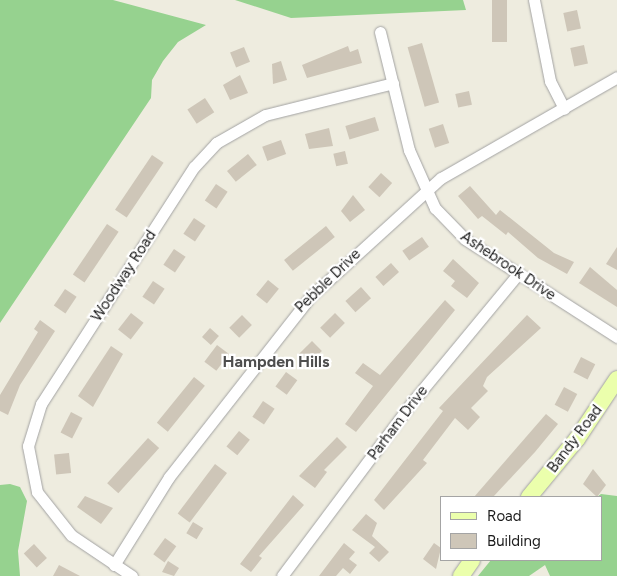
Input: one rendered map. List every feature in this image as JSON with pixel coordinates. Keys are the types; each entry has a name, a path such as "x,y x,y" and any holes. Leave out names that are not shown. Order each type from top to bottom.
{"street":[{"path":"534,0 550,81 564,109"},
{"name":"Ashebrook Drive","path":"380,32 392,83 425,190 465,239 617,337"},
{"name":"Pebble Drive","path":"114,565 169,477 293,315 425,190 617,77"},
{"name":"Woodway Road","path":"114,565 70,535 37,492 28,446 41,404 194,167 216,143 264,115 392,83"},
{"name":"Parham Drive","path":"282,576 413,401 519,274"},
{"name":"Bandy Road","path":"530,496 577,439 617,379"},
{"path":"462,576 471,561"},
{"path":"114,565 132,576"}],"green space":[{"path":"0,0 113,0 206,25 178,42 163,61 152,80 151,98 0,323"},
{"path":"235,0 463,0 466,10 291,18"},
{"path":"10,484 20,487 27,501 18,551 20,576 0,576 0,485"},
{"path":"601,494 617,496 617,576 550,576 545,565 529,576 478,576 490,561 602,561 602,496 598,496"}],"building":[{"path":"492,0 507,0 507,42 492,42"},
{"path":"577,10 581,29 567,31 563,13"},
{"path":"422,43 439,103 425,107 408,47"},
{"path":"584,45 588,64 574,66 570,48"},
{"path":"348,46 350,52 358,49 362,63 307,78 302,65"},
{"path":"244,47 250,62 236,67 230,53"},
{"path":"281,61 287,80 273,84 272,64"},
{"path":"240,75 248,93 230,100 223,85"},
{"path":"469,91 472,105 458,108 455,94"},
{"path":"205,98 214,112 197,124 187,109"},
{"path":"375,117 379,130 349,139 345,126"},
{"path":"443,124 449,143 435,148 429,129"},
{"path":"329,128 333,146 309,149 305,134"},
{"path":"281,140 286,154 267,161 262,147"},
{"path":"345,151 348,164 336,166 333,154"},
{"path":"248,154 257,165 236,182 227,171"},
{"path":"152,155 164,163 127,218 115,210"},
{"path":"381,173 392,183 379,197 368,187"},
{"path":"216,184 228,192 216,208 205,201"},
{"path":"470,186 496,215 500,210 554,253 574,262 567,274 538,258 508,232 506,235 482,216 478,219 458,196"},
{"path":"353,195 365,210 350,222 341,211"},
{"path":"194,218 206,226 195,242 183,234"},
{"path":"107,224 119,232 84,282 73,275"},
{"path":"326,226 335,237 293,271 284,260"},
{"path":"422,237 429,247 409,261 402,251"},
{"path":"617,247 617,270 606,264"},
{"path":"174,249 186,257 175,273 163,265"},
{"path":"453,259 479,283 467,298 451,286 455,281 443,271"},
{"path":"391,263 399,272 383,286 375,277"},
{"path":"590,267 617,290 617,307 579,283"},
{"path":"268,280 279,289 267,304 256,295"},
{"path":"153,281 165,289 154,305 142,297"},
{"path":"361,287 371,298 355,312 345,301"},
{"path":"65,289 77,297 65,313 54,306"},
{"path":"445,300 455,310 356,432 345,424 373,386 355,373 363,363 380,375"},
{"path":"131,313 144,323 131,339 118,330"},
{"path":"335,313 345,323 330,338 320,328"},
{"path":"242,315 252,325 239,338 229,328"},
{"path":"527,315 541,328 487,377 483,386 488,391 471,408 480,417 468,430 455,418 423,460 427,463 384,510 374,500 443,411 439,408"},
{"path":"40,320 55,331 20,385 8,415 0,411 0,395 38,332 34,329"},
{"path":"210,328 219,336 211,345 202,337"},
{"path":"312,341 322,351 307,366 297,356"},
{"path":"217,345 229,354 216,371 204,362"},
{"path":"111,346 123,354 93,407 78,396"},
{"path":"581,357 595,364 588,379 573,372"},
{"path":"286,372 297,380 287,395 275,387"},
{"path":"194,377 205,386 168,432 157,423"},
{"path":"564,387 577,394 568,412 555,405"},
{"path":"263,401 275,409 264,425 252,417"},
{"path":"71,412 83,418 72,438 61,432"},
{"path":"546,414 558,424 494,496 475,496"},
{"path":"239,431 250,440 237,455 226,447"},
{"path":"337,437 347,447 324,470 327,472 315,488 299,476"},
{"path":"148,438 159,448 118,493 107,483"},
{"path":"69,453 71,473 56,474 54,455"},
{"path":"215,464 227,473 190,523 178,514"},
{"path":"593,469 606,485 596,496 583,484"},
{"path":"293,495 304,505 259,556 262,558 251,572 240,564"},
{"path":"85,496 113,508 101,524 77,507"},
{"path":"366,514 377,523 372,536 389,552 379,562 369,553 375,547 352,530"},
{"path":"193,522 203,528 197,539 186,533"},
{"path":"165,538 176,546 165,562 153,554"},
{"path":"344,543 355,552 349,559 357,565 350,574 343,568 336,576 319,576"},
{"path":"434,543 440,547 436,569 423,559"},
{"path":"34,544 47,558 37,567 24,554"},
{"path":"168,561 179,568 174,576 162,572"},
{"path":"59,565 80,576 53,576"}],"district":[{"name":"Hampden Hills","path":"276,362"}]}
